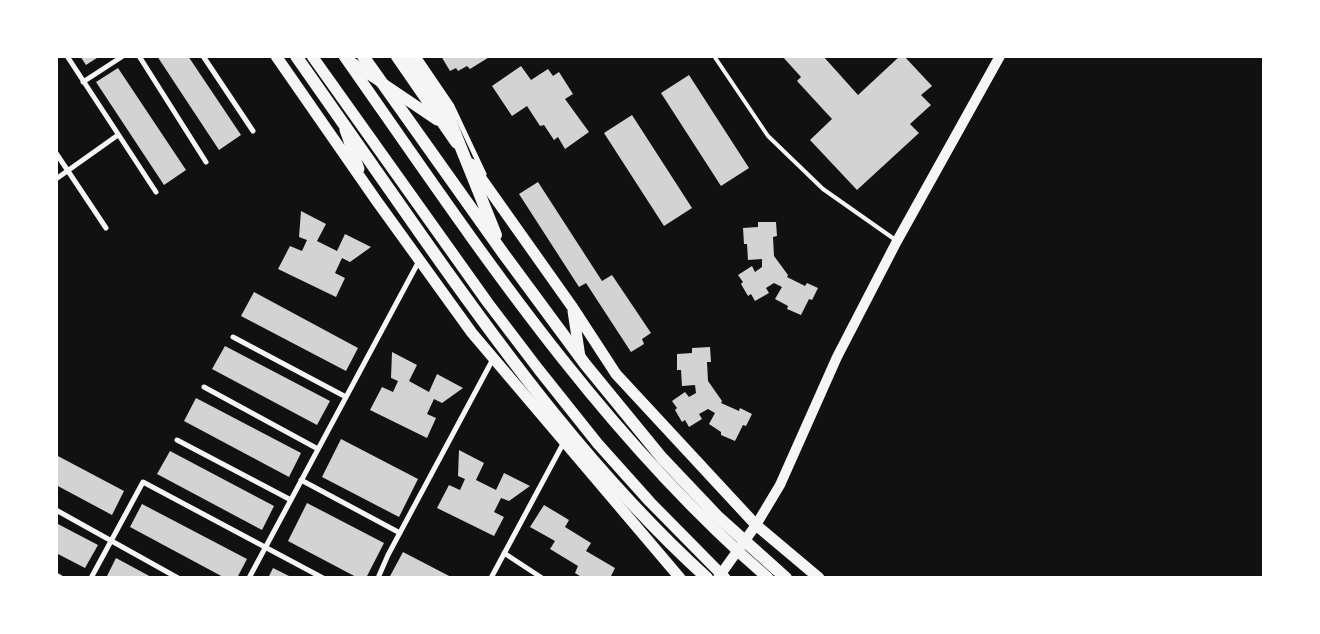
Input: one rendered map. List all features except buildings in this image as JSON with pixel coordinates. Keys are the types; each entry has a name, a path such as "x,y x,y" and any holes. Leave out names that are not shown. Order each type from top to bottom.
{"highway":[{"path":"296,56 464,295 536,392 620,489 677,551 707,578"},
{"path":"363,56 503,253 585,364 662,458 717,516 786,578"},
{"path":"409,56 445,108 503,253"}],"main road":[{"path":"276,56 365,185 472,333 680,578"},
{"path":"312,56 488,303 539,370 598,444 650,502 722,577 780,485 837,357 897,241 1000,56"},
{"path":"396,56 573,308 616,374 756,525 819,578"},
{"path":"345,57 443,124"},
{"path":"345,57 515,299 584,386 643,456 737,552 768,578"},
{"path":"323,72 365,185"},
{"path":"573,308 584,386"}],"street":[{"path":"67,56 156,192"},
{"path":"84,82 122,56"},
{"path":"139,56 206,162"},
{"path":"203,56 253,131"},
{"path":"418,56 452,106 496,200"},
{"path":"56,179 118,135"},
{"path":"56,153 106,228"},
{"path":"249,578 419,260"},
{"path":"233,337 346,397"},
{"path":"378,578 400,533 494,358"},
{"path":"204,387 318,449"},
{"path":"177,440 291,500"},
{"path":"491,578 564,442"},
{"path":"301,480 400,533"},
{"path":"91,578 143,482 323,578"},
{"path":"56,510 178,578"},
{"path":"504,553 542,578"},
{"path":"56,575 62,578"}],"lane":[{"path":"714,56 768,136 823,189 897,241"}]}
